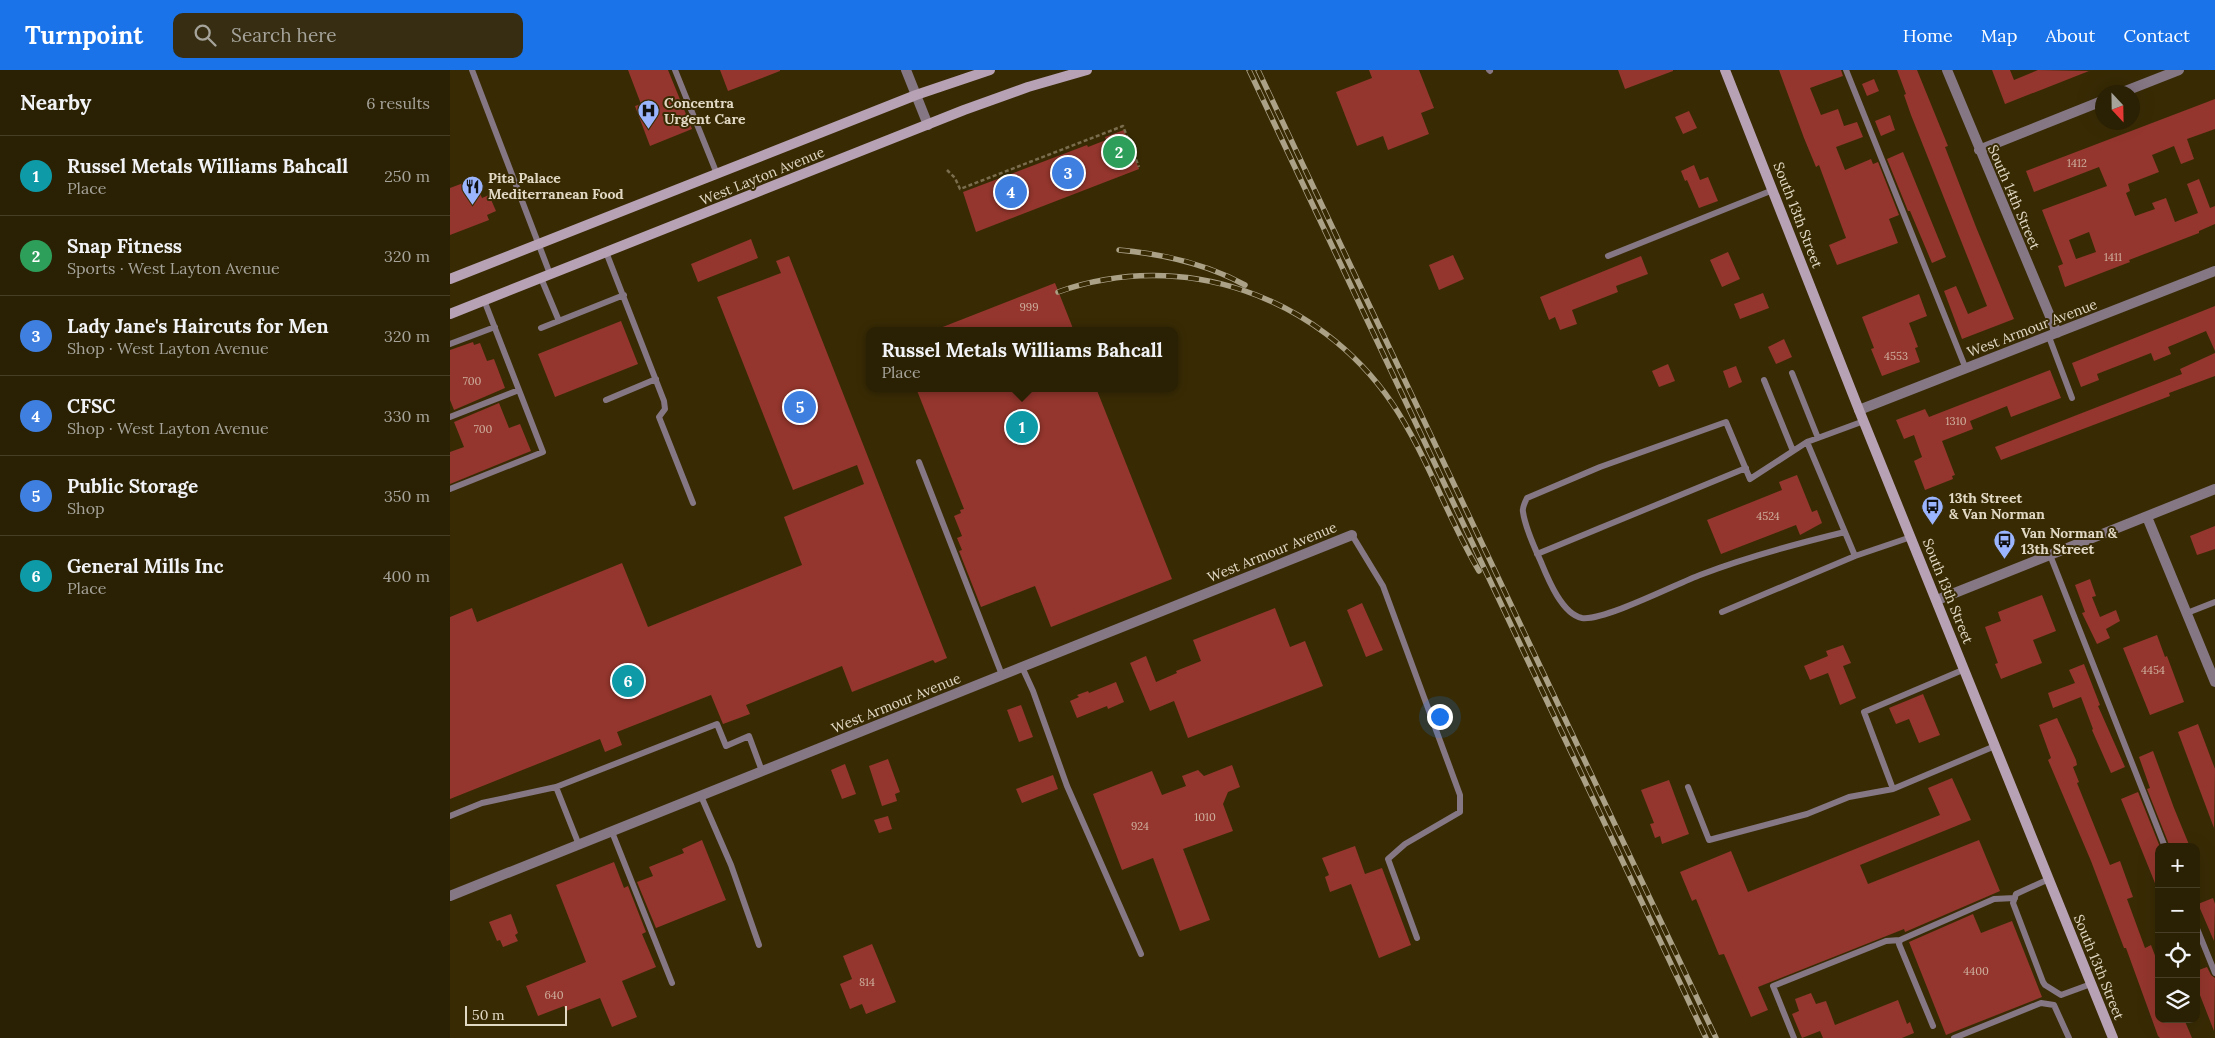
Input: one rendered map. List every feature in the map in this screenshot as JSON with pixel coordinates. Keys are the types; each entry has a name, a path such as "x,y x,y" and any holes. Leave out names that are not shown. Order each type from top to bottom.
{"main road":[{"name":"West Layton Avenue","path":"450,279 916,95 990,70"},
{"name":"West Layton Avenue","path":"450,314 928,125 1021,90 1087,70"},
{"name":"South 13th Street","path":"1725,70 1864,421 2113,1038"}],"street":[{"path":"906,70 928,125"},
{"name":"South 14th Street","path":"1947,70 2053,335"},
{"path":"2140,85 2179,70"},
{"path":"1979,150 2095,103"},
{"name":"West Armour Avenue","path":"1860,410 2215,271"},
{"path":"1937,600 2215,489"},
{"path":"2146,517 2215,682"},
{"name":"West Armour Avenue","path":"450,896 1352,535"}],"lane":[{"path":"472,70 539,244 559,321"},
{"path":"675,70 717,174"},
{"path":"1846,70 1966,369"},
{"path":"1608,256 1773,190"},
{"path":"606,252 664,401 665,409 659,417 694,503"},
{"path":"542,328 624,295"},
{"path":"450,489 543,452 484,300"},
{"path":"450,344 495,327"},
{"path":"2053,335 2072,398"},
{"path":"1792,373 1818,438"},
{"path":"606,400 656,379"},
{"path":"1764,380 1793,451"},
{"path":"450,417 519,390"},
{"path":"1845,532 1768,551 1698,575 1652,596 1598,616 1582,618 1568,612 1550,584 1537,554 1522,510 1527,498 1600,467 1726,422 1750,478 1807,442 1864,421"},
{"path":"1807,442 1855,556"},
{"path":"919,462 1002,675"},
{"path":"1537,554 1746,468"},
{"path":"1352,535 1383,586 1460,795 1460,812 1405,844 1388,859 1417,938"},
{"path":"1722,612 1855,556 1911,537"},
{"path":"2050,555 2163,843"},
{"path":"2186,613 2215,602"},
{"path":"1022,667 1033,691 1067,786 1141,954"},
{"path":"1894,789 1864,712 1965,669"},
{"path":"450,816 482,803 556,787 717,724 726,746 749,736 762,771"},
{"path":"1688,787 1709,840 1807,814 1849,797 1894,789 1996,746"},
{"path":"556,787 579,845"},
{"path":"701,796 732,865 759,945"},
{"path":"612,832 672,983"},
{"path":"2049,879 2016,894 2013,906 2043,982 2061,995"},
{"path":"1794,1038 1772,986 1886,941 1900,940 1994,900 2015,898"},
{"path":"2199,933 2215,973"},
{"path":"1900,940 1899,944 1933,1026"},
{"path":"2054,1005 2061,995 2091,984"},
{"path":"1954,1038 2041,1003 2054,1005"},
{"path":"2054,1005 2069,1038"}],"path":[{"path":"947,170 955,178 960,189 1123,126 1139,167"}],"building":[{"path":"628,70 668,70 692,129 650,146 635,106 641,104"},
{"path":"720,70 780,70 780,71 728,91"},
{"path":"1369,70 1419,70 1434,108 1421,113 1429,134 1388,150 1383,136 1357,146 1336,92 1372,78"},
{"path":"1618,70 1673,70 1673,71 1625,89"},
{"path":"1779,70 1841,70 1843,76 1810,88 1821,115 1838,109 1844,126 1857,122 1863,137 1836,147 1845,170 1871,159 1873,164 1878,162 1899,215 1889,219 1898,243 1837,265 1829,245 1846,238 1819,165 1816,167 1804,138"},
{"path":"1897,70 1917,70 1948,146 1945,147 1976,227 2014,319 1962,339 1944,291 1956,286 1968,314 1987,306 1911,115"},
{"path":"1992,70 2010,70 2014,80 2038,70 2089,71 2005,104"},
{"path":"1874,79 1879,91 1867,96 1862,84"},
{"path":"2215,99 2215,129 2187,139 2194,159 2181,164 2174,146 2152,155 2159,172 2128,184 2130,191 2126,193 2135,216 2155,209 2152,203 2166,198 2175,222 2198,213 2187,184 2199,179 2210,208 2215,206 2215,224 2199,231 2199,233 2065,287 2058,266 2063,264 2042,210 2107,186 2099,167 2034,192 2026,171 2134,130 2140,130 2140,128","holes":["2089,232 2096,252 2076,259 2069,240"]},
{"path":"1689,111 1697,128 1683,134 1675,117"},
{"path":"1890,115 1895,130 1881,136 1875,121"},
{"path":"1124,130 1139,169 976,232 963,192 1087,145 1088,147 1106,140 1105,137"},
{"path":"1903,152 1946,257 1932,263 1887,159"},
{"path":"1694,165 1700,180 1708,177 1718,201 1699,208 1681,171"},
{"name":"Pita Palace Mediterranean Food","path":"474,179 482,198 489,195 496,211 487,215 489,220 450,235 450,188"},
{"path":"751,239 758,258 698,282 691,264"},
{"path":"1728,252 1740,279 1722,287 1710,260"},
{"path":"1453,255 1464,279 1439,290 1429,265"},
{"path":"789,256 947,658 935,663 933,660 852,692 842,666 746,705 750,714 723,724 711,695 617,732 622,745 605,752 600,739 450,799 450,617 472,608 477,622 622,563 648,627 802,565 784,517 864,484 857,465 793,490 717,297 781,273 776,261"},
{"path":"1641,256 1648,274 1616,286 1618,292 1572,310 1577,324 1560,330 1555,317 1549,320 1540,297"},
{"path":"1055,283 1072,327 943,327"},
{"path":"1763,293 1769,308 1740,319 1734,304"},
{"path":"1919,294 1927,316 1909,323 1918,347 1915,348 1920,362 1882,376 1871,349 1874,348 1862,317"},
{"path":"2215,306 2215,351 2206,331 2168,347 2171,354 2154,361 2151,353 2097,374 2099,380 2081,387 2072,363"},
{"path":"621,321 638,364 555,397 538,354"},
{"path":"1784,339 1792,357 1776,364 1768,347"},
{"path":"473,342 474,345 480,343 487,361 494,359 505,388 454,410 450,400 450,350"},
{"path":"2215,353 2215,376 2169,393 2170,396 2001,460 1995,447 2182,374 2180,369"},
{"path":"1668,364 1675,381 1659,387 1652,371"},
{"path":"1736,366 1742,382 1729,388 1723,371"},
{"path":"2050,370 2061,398 2011,417 2007,406 1970,421 1973,429 1942,441 1955,475 1952,476 1953,479 1925,490 1914,461 1922,457 1914,435 1904,439 1896,420 1925,409 1929,417"},
{"path":"918,392 1098,392 1172,579 1051,627 1035,586 981,607 959,551 962,550 957,538 962,536 954,516 961,513 960,510 964,509"},
{"path":"499,403 509,428 520,424 531,451 450,484 450,452 464,447 454,422"},
{"path":"1797,475 1812,512 1817,510 1822,523 1800,535 1796,525 1721,554 1707,520 1782,490 1779,482"},
{"path":"2215,526 2215,549 2197,555 2190,536"},
{"path":"2090,579 2096,596 2092,597 2100,617 2116,610 2120,621 2106,629 2110,638 2097,644 2082,613 2085,612 2075,585"},
{"path":"2042,595 2056,631 2033,640 2042,663 2001,679 1995,664 1998,663 1985,627 2001,621 1998,612"},
{"path":"1362,603 1383,650 1366,657 1347,610"},
{"path":"1275,608 1290,647 1305,641 1323,686 1188,738 1174,701 1150,711 1130,663 1146,656 1156,682 1177,673 1176,671 1201,661 1193,640"},
{"path":"2157,635 2184,702 2150,715 2123,648"},
{"path":"1843,645 1851,663 1843,666 1856,698 1840,705 1828,673 1810,680 1804,666 1828,656 1826,651"},
{"path":"2084,664 2100,705 2098,706 2125,767 2111,773 2092,730 2081,697 2053,708 2048,693 2075,683 2069,670"},
{"path":"1116,682 1124,702 1108,709 1107,706 1077,718 1070,701 1079,697 1077,695 1088,691 1089,693"},
{"path":"1923,694 1940,735 1919,743 1909,719 1896,724 1889,708"},
{"path":"1021,705 1033,737 1019,742 1007,710"},
{"path":"2057,718 2076,760 2077,765 2073,767 2079,782 2077,783 2110,865 2120,861 2133,897 2127,899 2145,948 2151,945 2155,956 2155,1023 2186,1023 2192,1038 2160,1038 2158,1036 2126,948 2124,948 2091,861 2048,760 2051,758 2039,725"},
{"path":"2198,724 2215,769 2214,828 2178,732"},
{"path":"2153,751 2188,843 2168,843 2147,789 2150,788 2139,757"},
{"path":"888,759 900,792 895,794 897,801 882,806 869,766"},
{"path":"845,764 856,794 842,799 831,770"},
{"path":"1232,765 1240,787 1228,792 1223,804 1233,831 1183,849 1210,920 1180,931 1153,858 1122,870 1093,794 1152,771 1162,795 1186,786 1182,776 1198,770 1204,776"},
{"path":"1053,775 1058,789 1022,803 1016,789"},
{"path":"1952,778 1971,820 1860,865 1868,884 1979,840 2000,891 1905,932 1904,929 1758,987 1768,1010 1751,1017 1724,954 1719,955 1696,899 1692,901 1680,872 1731,851 1748,892 1940,815 1928,788"},
{"path":"1669,780 1689,834 1662,844 1660,836 1655,838 1650,824 1654,823 1641,790"},
{"path":"2138,792 2158,843 2155,843 2155,883 2121,799"},
{"path":"888,816 892,829 879,833 874,820"},
{"path":"702,840 726,900 656,928 637,882 653,876 649,867 684,853 682,849"},
{"path":"1355,846 1365,874 1382,868 1411,945 1379,958 1351,884 1330,892 1325,877 1329,875 1322,858"},
{"path":"614,862 624,888 628,886 646,932 642,934 656,967 622,981 637,1017 612,1027 600,998 566,1011 564,1006 538,1016 526,986 586,962 556,885"},
{"path":"2213,898 2215,904 2214,941 2200,909 2200,903"},
{"path":"511,914 518,933 515,935 518,941 503,947 500,940 497,941 489,922"},
{"path":"1973,914 1981,933 2012,921 2042,997 1946,1035 1909,942"},
{"path":"872,944 896,1002 866,1014 862,1004 850,1009 840,984 852,979 843,956"},
{"path":"2207,967 2215,978 2214,1031 2200,995 2200,970"},
{"path":"1811,993 1816,1004 1826,1001 1835,1025 1898,1000 1907,1024 1910,1022 1914,1033 1902,1038 1823,1038 1820,1031 1802,1038 1792,1014 1799,1011 1795,999"}],"railway":[{"path":"1249,70 1706,1038"},
{"path":"1258,70 1716,1038"},
{"path":"1119,250 1152,254 1199,265 1245,285"},
{"path":"1058,292 1105,280 1152,276 1199,279 1244,291 1286,309 1326,334 1361,365 1392,403 1426,464 1479,571"}],"place":[{"name":"Concentra Urgent Care","path":"648,130"},
{"name":"Snap Fitness","path":"1119,152"},
{"name":"Lady Jane's Haircuts for Men","path":"1068,173"},
{"name":"CFSC","path":"1011,192"},
{"name":"Pita Palace Mediterranean Food","path":"472,205"},
{"name":"Public Storage","path":"800,407"},
{"name":"Russel Metals Williams Bahcall","path":"1022,427"},
{"name":"13th Street & Van Norman","path":"1933,525"},
{"name":"Van Norman & 13th Street","path":"2005,560"},
{"name":"General Mills Inc","path":"628,681"}]}
